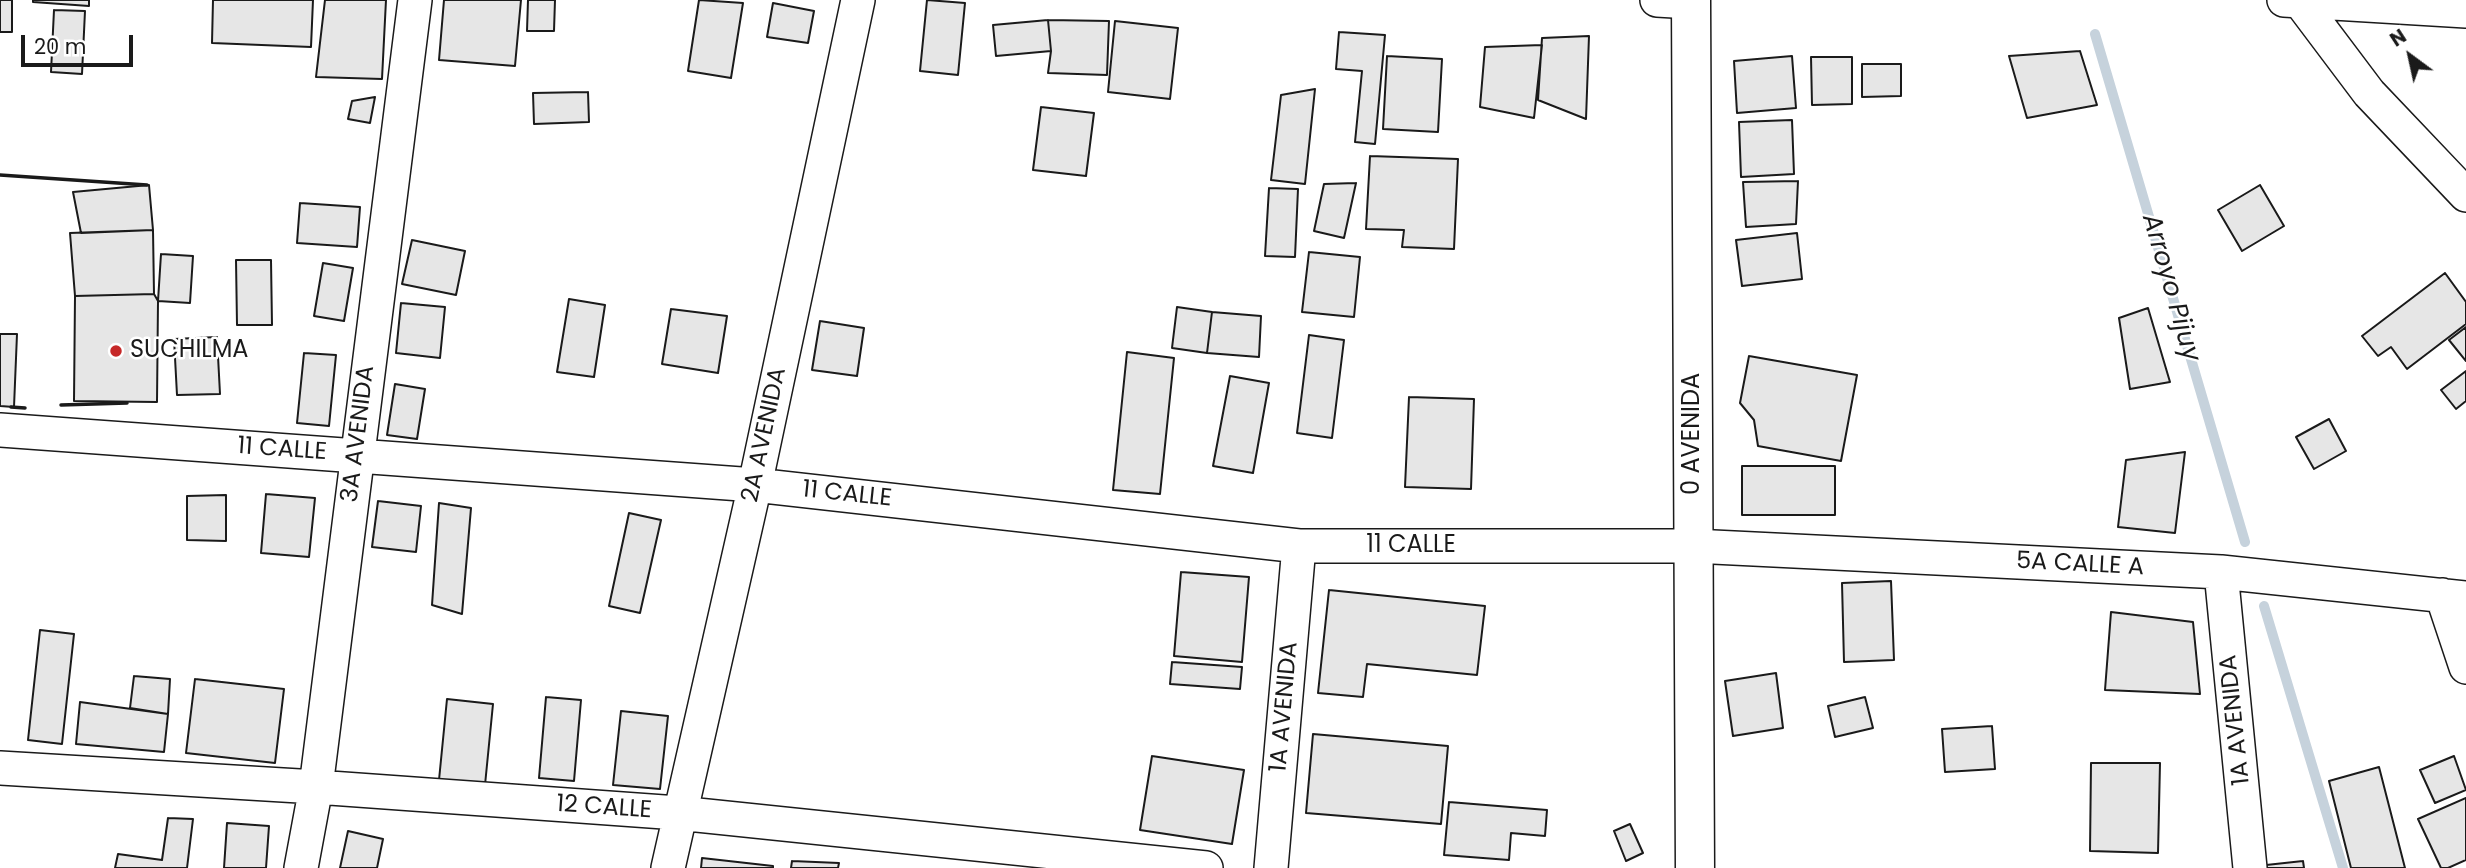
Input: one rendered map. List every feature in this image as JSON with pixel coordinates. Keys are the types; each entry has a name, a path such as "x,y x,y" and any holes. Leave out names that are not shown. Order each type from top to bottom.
{"street":[{"name":"3A AVENIDA","path":"301,868 316,786 415,0"},
{"name":"2A AVENIDA","path":"668,868 678,813 755,485 858,0"},
{"path":"2293,0 2466,11"},
{"path":"2293,0 2369,93 2466,195"},
{"name":"0 AVENIDA","path":"1679,1 1693,546 1695,868"},
{"name":"11 CALLE","path":"0,430 755,485 1299,546 1693,546"},
{"name":"1A AVENIDA","path":"1271,868 1299,546"},
{"name":"5A CALLE A","path":"1693,546 2221,572 2454,597"},
{"name":"1A AVENIDA","path":"2221,572 2250,868"},
{"path":"2454,597 2466,667"},
{"name":"12 CALLE","path":"0,768 316,786 678,813 1206,868"}],"building":[{"path":"0,0 12,0 12,32 0,32"},
{"path":"89,0 89,6 33,2"},
{"path":"213,0 313,0 311,47 212,43"},
{"path":"325,0 386,0 382,79 316,77"},
{"path":"444,0 521,0 515,66 439,60"},
{"path":"528,0 555,0 554,31 527,31"},
{"path":"699,0 743,3 731,78 688,71"},
{"path":"927,0 965,3 958,75 920,71"},
{"path":"773,3 814,11 808,43 767,37"},
{"path":"54,10 85,11 82,74 51,72"},
{"path":"1048,20 1109,21 1107,75 1048,73 1051,51"},
{"path":"1048,20 1051,51 996,56 993,25"},
{"path":"1115,21 1178,28 1170,99 1108,92"},
{"path":"1339,32 1385,35 1375,144 1355,142 1362,71 1336,69"},
{"path":"1589,36 1586,119 1538,100 1542,38"},
{"path":"1542,45 1534,118 1480,107 1485,47"},
{"path":"2080,51 2097,105 2027,118 2009,56"},
{"path":"1387,56 1442,59 1438,132 1383,129"},
{"path":"1792,56 1796,108 1737,113 1734,61"},
{"path":"1811,57 1852,57 1852,104 1812,105"},
{"path":"1862,64 1901,64 1901,96 1862,97"},
{"path":"1315,89 1305,184 1271,180 1281,95"},
{"path":"588,92 589,122 534,124 533,93"},
{"path":"375,97 370,123 348,119 352,101"},
{"path":"1041,107 1094,113 1086,176 1033,170"},
{"path":"1792,120 1794,174 1741,177 1739,122"},
{"path":"1370,156 1458,159 1454,249 1402,247 1404,230 1366,229"},
{"path":"1798,181 1796,224 1746,227 1743,182"},
{"path":"1356,183 1344,238 1314,231 1324,184"},
{"path":"149,185 153,230 81,233 73,192"},
{"path":"2260,185 2284,226 2242,251 2218,210"},
{"path":"1269,188 1298,189 1295,257 1265,256"},
{"path":"300,203 360,207 357,247 297,243"},
{"path":"153,230 154,294 75,296 70,233"},
{"path":"1797,233 1802,279 1742,286 1736,240"},
{"path":"412,240 465,251 456,295 402,284"},
{"path":"1309,252 1360,257 1354,317 1302,312"},
{"path":"161,254 193,256 190,303 158,301"},
{"path":"236,260 271,260 272,325 237,325"},
{"path":"323,263 353,268 344,321 314,316"},
{"path":"2445,273 2466,302 2466,324 2407,369 2391,347 2378,356 2362,336"},
{"name":"SUCHILMA","path":"154,294 158,301 157,402 74,401 75,296"},
{"path":"569,299 605,305 594,377 557,372"},
{"path":"401,303 445,307 440,358 396,353"},
{"path":"1177,307 1212,312 1207,353 1172,348"},
{"path":"2148,308 2170,382 2130,389 2119,318"},
{"path":"671,309 727,316 718,373 662,364"},
{"path":"1212,312 1261,316 1259,357 1207,353"},
{"path":"820,321 864,328 857,376 812,370"},
{"path":"2466,327 2466,361 2449,340"},
{"path":"0,334 17,334 14,407 0,406"},
{"path":"1309,335 1344,340 1332,438 1297,433"},
{"path":"217,337 220,394 177,395 174,339"},
{"path":"1127,352 1174,358 1160,494 1113,490"},
{"path":"304,353 336,355 329,426 297,423"},
{"path":"1749,356 1857,375 1841,461 1758,446 1754,420 1740,403"},
{"path":"2466,371 2466,401 2456,409 2441,390"},
{"path":"1230,376 1269,383 1253,473 1213,466"},
{"path":"395,384 425,389 417,439 387,435"},
{"path":"1409,397 1474,399 1471,489 1405,487"},
{"path":"2329,419 2346,451 2314,469 2296,437"},
{"path":"2185,452 2175,533 2118,527 2126,460"},
{"path":"1742,466 1835,466 1835,515 1742,515"},
{"path":"266,494 315,498 309,557 261,553"},
{"path":"226,495 226,541 187,540 187,496"},
{"path":"378,501 421,506 416,552 372,547"},
{"path":"439,503 471,508 462,614 432,605"},
{"path":"629,513 661,520 640,613 609,606"},
{"path":"1181,572 1249,577 1242,662 1174,656"},
{"path":"1891,581 1894,660 1844,662 1842,583"},
{"path":"1329,590 1485,606 1477,675 1367,664 1363,697 1318,693"},
{"path":"2111,612 2193,622 2200,694 2105,690"},
{"path":"40,630 74,634 62,744 28,740"},
{"path":"1172,662 1242,667 1240,689 1170,684"},
{"path":"1776,673 1783,728 1733,736 1725,681"},
{"path":"134,676 170,679 168,714 130,708"},
{"path":"195,679 284,689 275,763 186,753"},
{"path":"546,697 581,700 574,781 539,778"},
{"path":"1865,697 1873,728 1835,737 1828,706"},
{"path":"447,699 493,704 485,785 439,780"},
{"path":"80,702 168,714 164,752 76,744"},
{"path":"621,711 668,716 660,789 613,785"},
{"path":"1992,726 1995,769 1945,772 1942,729"},
{"path":"1313,734 1448,746 1441,824 1306,813"},
{"path":"1152,756 1244,770 1232,844 1140,830"},
{"path":"2454,756 2466,790 2435,803 2420,770"},
{"path":"2091,763 2160,763 2158,853 2090,851"},
{"path":"2379,767 2405,868 2351,868 2329,781"},
{"path":"2466,798 2466,860 2448,868 2441,868 2418,819"},
{"path":"1449,802 1547,810 1545,836 1511,833 1509,860 1444,855"},
{"path":"168,818 193,819 187,868 115,868 118,854 162,860"},
{"path":"227,823 269,826 266,868 224,868"},
{"path":"1630,824 1643,853 1626,861 1614,831"},
{"path":"348,831 383,839 377,868 340,868"},
{"path":"702,858 773,866 773,868 701,868"},
{"path":"792,861 839,863 838,868 791,868"},
{"path":"2303,861 2304,868 2257,868 2257,866"}],"waterway":[{"name":"Arroyo Pijuy","path":"2095,34 2245,542"},
{"name":"Arroyo Pijuy","path":"2264,606 2343,868"}],"wall":[{"path":"0,175 147,185"},
{"path":"61,405 127,403"},
{"path":"11,407 25,408"}],"place":[{"name":"SUCHILMA","path":"116,351"}]}
